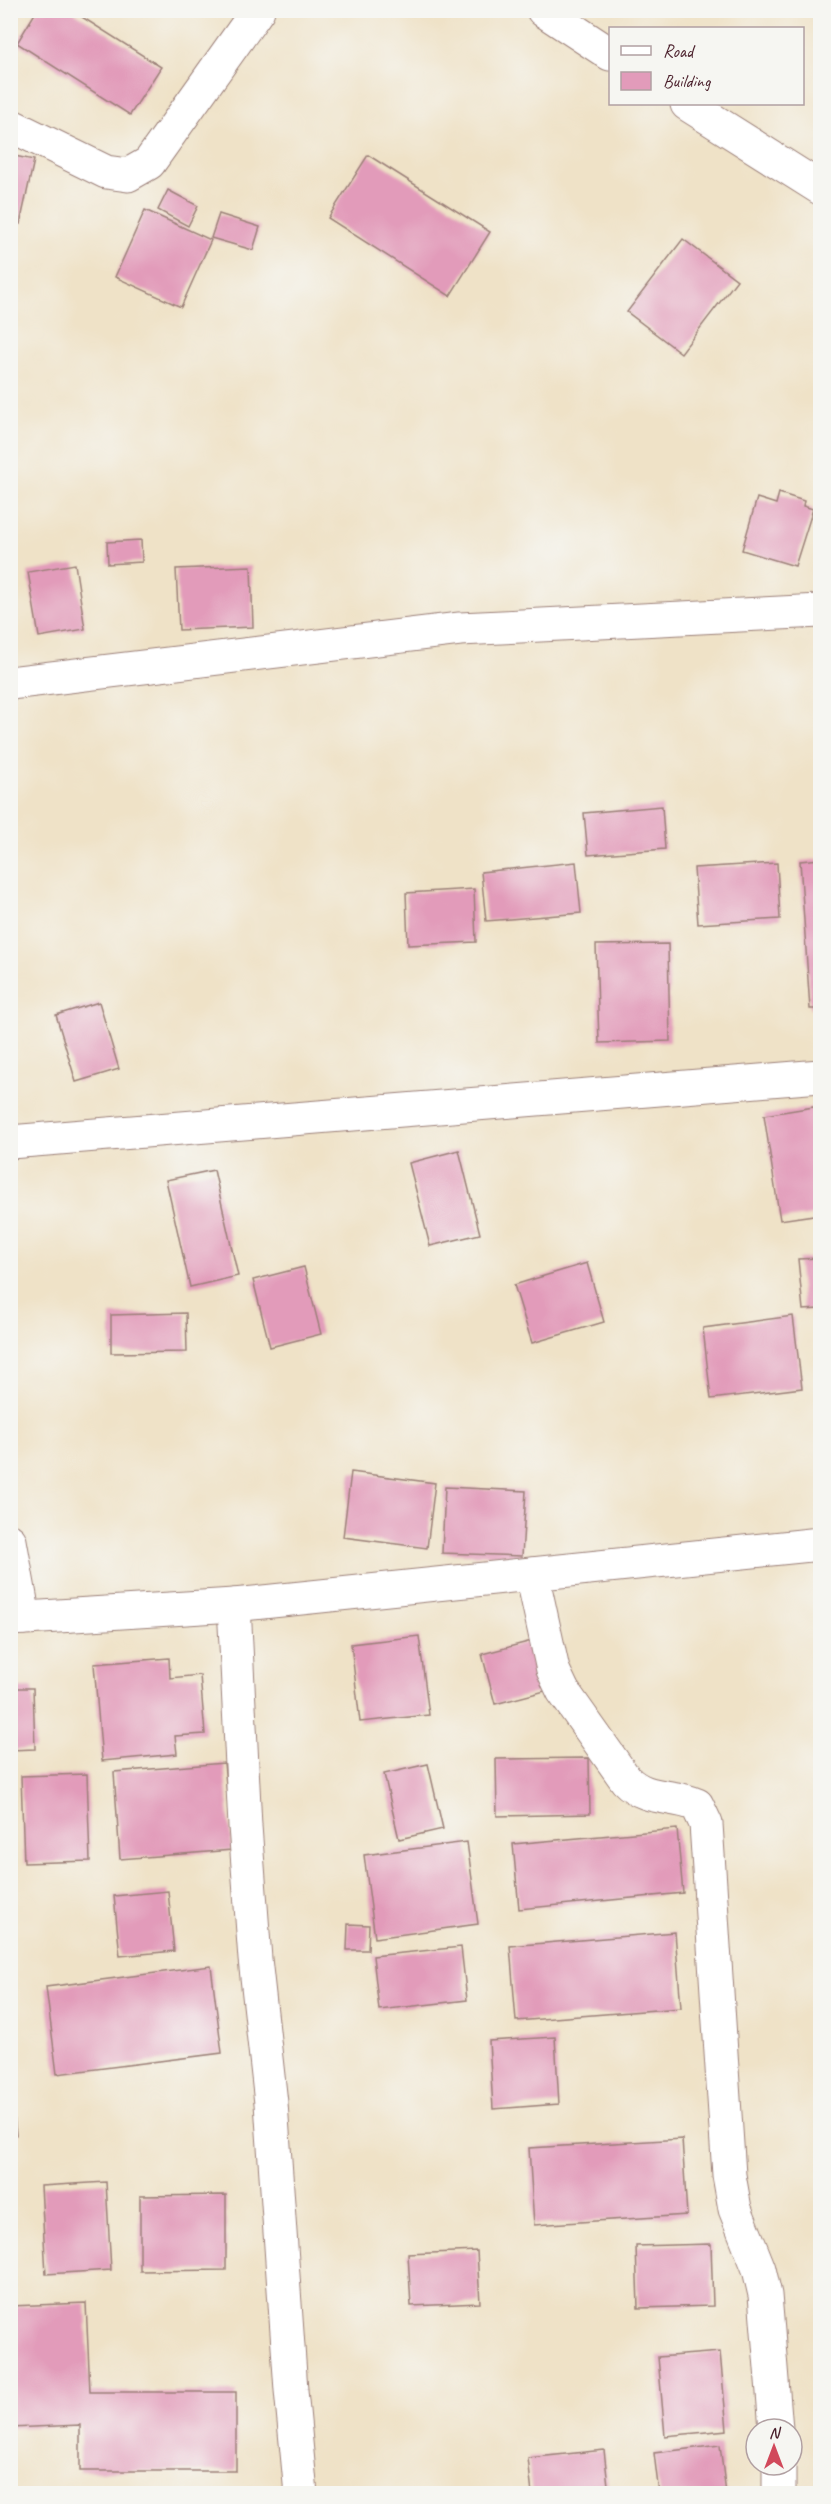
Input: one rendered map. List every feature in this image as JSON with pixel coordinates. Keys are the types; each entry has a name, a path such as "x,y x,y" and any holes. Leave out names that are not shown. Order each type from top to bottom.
{"street":[{"path":"10,125 106,172 128,175 149,163 258,10"},
{"path":"543,10 609,53"},
{"path":"689,105 820,188"},
{"path":"10,683 460,629 820,611"},
{"path":"10,1142 820,1076"},
{"path":"10,1540 17,1619 234,1605 820,1544"},
{"path":"532,1574 553,1670 563,1691 588,1727 634,1789 648,1795 683,1799 697,1805 706,1824 729,2175 735,2209 759,2269 765,2295 775,2417"},
{"path":"234,1605 245,1826 255,1959 271,2103 291,2390 301,2493"},
{"path":"779,2477 779,2493"}],"building":[{"path":"37,10 71,10 161,67 130,115 17,43"},
{"path":"10,155 34,160 20,224 10,221"},
{"path":"368,155 490,232 450,296 328,218"},
{"path":"168,190 198,206 188,226 158,210"},
{"path":"145,210 211,240 181,307 115,277"},
{"path":"219,214 260,227 253,250 211,238"},
{"path":"683,239 737,280 681,353 627,312"},
{"path":"779,493 804,501 803,506 813,509 795,566 742,550 757,498 776,504"},
{"path":"141,540 142,562 108,564 107,542"},
{"path":"75,564 85,629 39,637 28,572"},
{"path":"251,566 253,627 179,630 176,569"},
{"path":"662,806 665,849 588,855 584,813"},
{"path":"820,859 820,1009 810,1009 800,861"},
{"path":"576,862 581,913 486,921 481,872"},
{"path":"777,863 780,919 698,924 694,868"},
{"path":"474,889 476,942 408,945 406,893"},
{"path":"668,944 670,1041 599,1043 596,945"},
{"path":"99,1002 119,1069 76,1082 56,1015"},
{"path":"820,1106 820,1214 780,1220 764,1115"},
{"path":"459,1150 480,1234 430,1246 409,1163"},
{"path":"214,1170 238,1276 190,1287 166,1180"},
{"path":"820,1258 820,1309 803,1310 798,1259"},
{"path":"587,1263 604,1322 532,1343 514,1285"},
{"path":"304,1267 321,1334 270,1347 253,1280"},
{"path":"186,1313 187,1352 111,1353 111,1315"},
{"path":"793,1316 802,1388 711,1399 703,1328"},
{"path":"351,1472 435,1483 427,1548 343,1537"},
{"path":"445,1487 526,1491 522,1556 442,1553"},
{"path":"419,1636 429,1715 360,1722 351,1644"},
{"path":"532,1641 545,1691 495,1704 482,1654"},
{"path":"169,1658 170,1678 200,1675 205,1734 175,1736 177,1754 102,1761 94,1664"},
{"path":"10,1688 33,1688 35,1749 10,1750"},
{"path":"589,1758 590,1814 497,1816 496,1759"},
{"path":"224,1763 232,1850 120,1859 114,1772"},
{"path":"428,1764 443,1829 399,1839 384,1774"},
{"path":"87,1774 90,1861 24,1863 21,1776"},
{"path":"677,1829 683,1893 519,1909 513,1844"},
{"path":"467,1842 478,1924 375,1938 364,1855"},
{"path":"168,1891 174,1951 120,1956 114,1896"},
{"path":"348,1924 369,1925 368,1950 347,1950"},
{"path":"675,1932 681,2008 516,2021 510,1946"},
{"path":"461,1947 467,2000 379,2010 373,1956"},
{"path":"211,1966 222,2053 57,2074 46,1987"},
{"path":"555,2037 559,2104 493,2109 489,2041"},
{"path":"10,2105 13,2105 16,2135 10,2136"},
{"path":"682,2139 687,2215 534,2225 529,2148"},
{"path":"106,2182 111,2270 46,2274 41,2186"},
{"path":"226,2195 226,2270 140,2271 140,2196"},
{"path":"711,2244 713,2306 638,2308 636,2246"},
{"path":"477,2251 480,2303 411,2306 408,2254"},
{"path":"86,2303 90,2392 236,2392 236,2471 80,2471 80,2425 10,2428 10,2306"},
{"path":"720,2352 727,2430 665,2436 658,2357"},
{"path":"720,2445 726,2494 659,2494 654,2453"},
{"path":"604,2450 609,2494 532,2494 528,2458"},
{"path":"124,2489 124,2494 70,2494 70,2492"}]}
